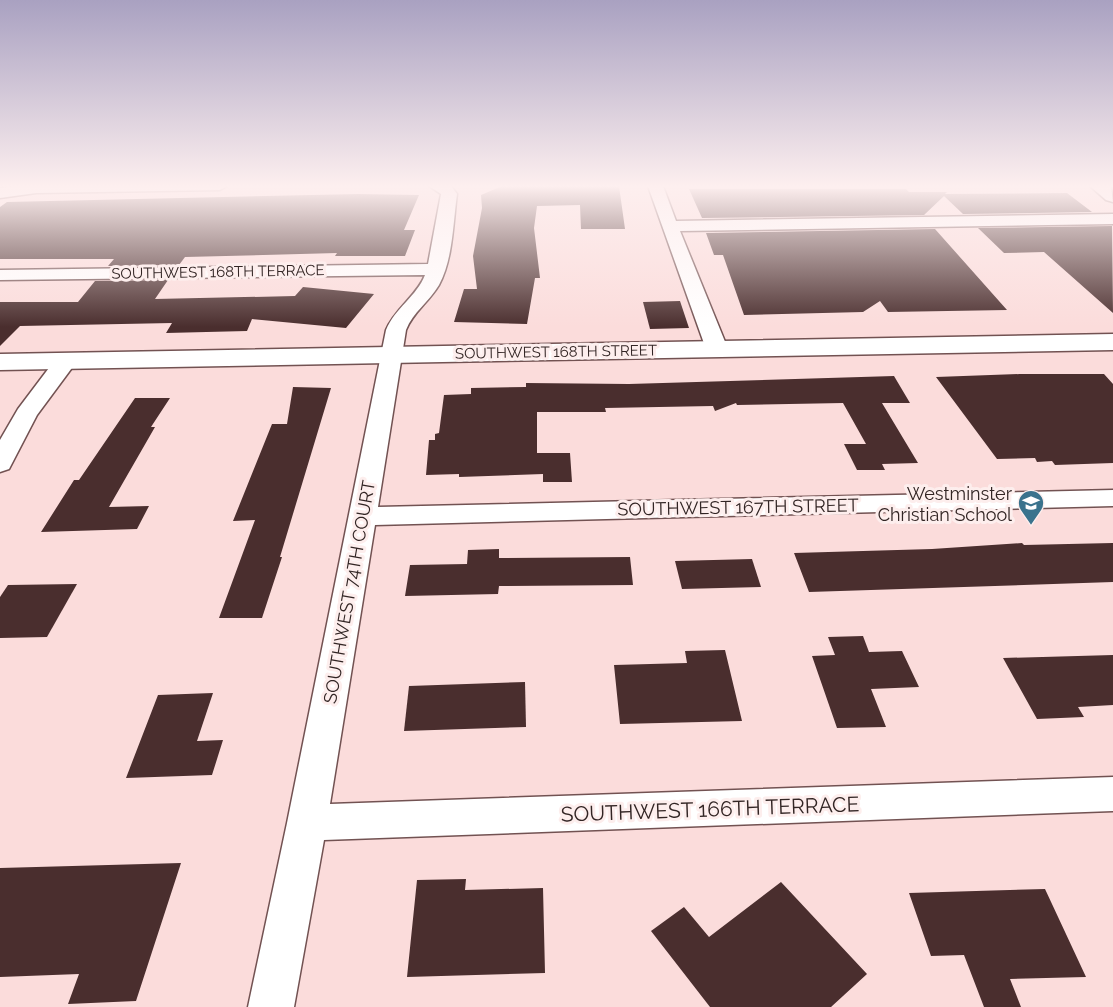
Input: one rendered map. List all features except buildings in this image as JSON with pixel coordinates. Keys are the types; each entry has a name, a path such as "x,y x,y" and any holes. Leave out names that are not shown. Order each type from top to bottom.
{"street":[{"name":"SOUTHWEST 74TH COURT","path":"272,1007 398,323 408,308 429,286 436,269 443,233"},
{"path":"672,233 717,349"},
{"name":"SOUTHWEST 168TH TERRACE","path":"0,275 436,269"},
{"name":"SOUTHWEST 168TH STREET","path":"0,362 1113,342"},
{"path":"0,464 26,414 66,361"},
{"name":"SOUTHWEST 167TH STREET","path":"363,516 1113,498"},
{"name":"SOUTHWEST 166TH TERRACE","path":"307,823 1113,794"}],"place":[{"name":"Westminster Christian School","path":"1031,526"}]}
